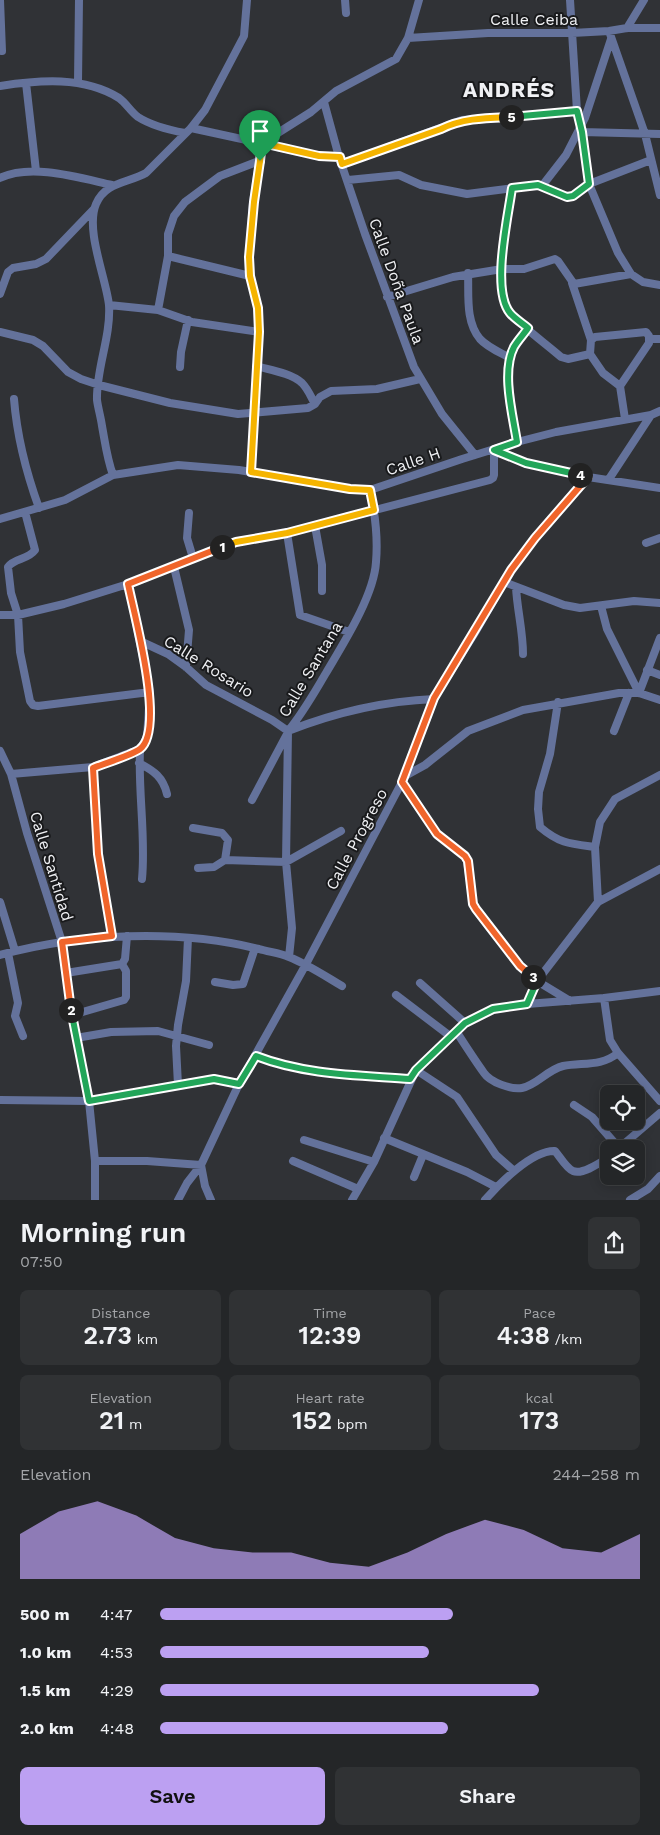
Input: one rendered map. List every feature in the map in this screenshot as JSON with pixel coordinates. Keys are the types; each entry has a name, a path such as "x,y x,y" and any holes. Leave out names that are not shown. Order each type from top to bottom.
{"street":[{"path":"0,0 2,52"},
{"path":"78,82 79,0"},
{"path":"0,178 36,171 112,185 137,178 146,173 188,131 205,110 244,36 247,0"},
{"path":"345,0 346,13"},
{"path":"262,143 311,112 336,91 396,59 408,38 418,0"},
{"path":"570,0 577,111 582,129 589,184 618,253 631,274 643,282 660,285"},
{"path":"628,28 644,0"},
{"name":"Calle Ceiba","path":"408,38 488,33 610,35 628,28 660,28"},
{"path":"542,186 566,156 582,129 610,35"},
{"path":"610,35 644,134 660,195"},
{"path":"0,86 26,83 78,82 97,87 120,99 138,116 162,128 262,143 341,160 462,120 577,111"},
{"path":"26,83 36,171"},
{"name":"Calle Doña Paula","path":"324,102 341,160 387,297 414,367 442,414 475,455"},
{"path":"582,129 660,134"},
{"path":"251,472 259,332 258,308 250,276 249,257 262,143"},
{"path":"348,180 399,175 422,186 467,194 542,186 567,197 573,196 589,184 651,160"},
{"path":"158,310 168,256 168,234 174,216 185,202 220,176 260,161"},
{"path":"0,294 8,272 13,268 36,264 46,259 94,209 97,201 112,185"},
{"path":"512,188 503,249 501,283 504,302 510,313 561,357 568,359 590,354"},
{"path":"94,209 96,250 108,305 106,338 97,400 109,464 113,475"},
{"path":"168,256 250,276"},
{"path":"387,297 468,273 502,269 524,269 555,259 572,283 591,340 590,354 603,373 620,386"},
{"path":"468,273 469,312 473,327 480,340 510,358"},
{"path":"572,283 579,284 631,274"},
{"path":"108,305 158,310 188,320 259,332"},
{"path":"180,367 181,352 188,320"},
{"path":"517,442 510,394 510,358 514,347 528,328"},
{"path":"0,332 33,340 43,346 68,372 81,379 170,402 238,414 308,408 315,404 320,397 331,391 377,389 420,378"},
{"path":"591,340 595,337 646,332 650,340"},
{"path":"650,340 660,339"},
{"path":"624,418 620,386 650,340"},
{"path":"256,366 297,380 307,390 315,404"},
{"path":"14,399 16,427 26,472 39,508"},
{"name":"Calle H","path":"0,519 65,500 113,475 178,465 251,472 350,489 370,490 517,442 624,418 652,415 660,411"},
{"path":"609,479 652,415"},
{"path":"0,615 18,614 64,604 128,584 236,542 287,533 490,480 494,475 494,450 526,463 588,477 660,488"},
{"name":"Calle Progreso","path":"178,1200 187,1183 201,1164 239,1084 305,966 404,779 434,698 504,582 535,538 588,477"},
{"name":"Calle Santana","path":"289,957 292,928 286,862 288,731 300,716 350,632 366,600 376,564 374,510 370,490"},
{"path":"25,512 35,550 30,556 12,562 8,567 11,593 18,614 20,652 30,701 33,705 38,706 150,692"},
{"path":"189,513 187,538 193,558"},
{"path":"315,526 322,564 322,591"},
{"path":"287,533 300,615 304,618 350,632"},
{"path":"646,543 660,538"},
{"path":"174,567 189,630 186,667"},
{"path":"504,582 564,605 580,608 634,601 660,603"},
{"path":"128,584 150,692 148,737 140,749 140,792 144,854 142,879"},
{"path":"516,587 523,654"},
{"path":"600,606 607,629 639,693"},
{"path":"639,693 660,638"},
{"name":"Calle Rosario","path":"140,641 168,654 206,685 272,720 288,731"},
{"path":"647,670 660,675"},
{"path":"614,731 629,693"},
{"path":"571,1001 537,981 520,966 476,909 473,904 468,861 465,856 437,834 404,779 468,731 523,710 558,702 629,693 639,693 660,700"},
{"path":"252,800 288,731 314,721 361,709 407,700 434,698"},
{"path":"558,702 550,754 539,792 540,827 554,839 595,847"},
{"path":"11,774 93,768 140,749"},
{"name":"Calle Santidad","path":"0,750 11,774 27,833 62,942 72,1015 89,1101 95,1161 95,1200"},
{"path":"140,763 162,779 167,794"},
{"path":"93,768 98,854 112,936"},
{"path":"598,902 595,847 600,822 615,800 660,775"},
{"path":"193,828 225,835 228,840 224,860"},
{"path":"198,868 214,867 224,860 286,862 341,831"},
{"path":"527,1004 537,981 598,902 660,869"},
{"path":"0,902 12,952 18,1004 15,1016 23,1036"},
{"path":"0,955 62,942 112,936 188,938 235,943 289,957 342,986"},
{"path":"122,964 125,959 127,936"},
{"path":"178,1085 178,1036 186,981 188,938"},
{"path":"214,982 233,985 243,984 255,948"},
{"path":"66,973 122,964"},
{"path":"72,1015 124,1000 126,997 126,971 122,964"},
{"path":"420,984 465,1023"},
{"path":"352,1200 374,1162 410,1079 416,1070 465,1023 493,1009 660,991"},
{"path":"396,995 453,1034 488,1077 514,1088 522,1088 529,1085 557,1068 606,1061 618,1053"},
{"path":"604,998 610,1040 618,1053 660,1102"},
{"path":"76,1038 137,1030 158,1031 209,1044"},
{"path":"256,1056 277,1065 322,1072 410,1079"},
{"path":"416,1070 457,1098 496,1155 513,1170"},
{"path":"0,1100 89,1101 214,1079 239,1084"},
{"path":"574,1105 592,1118 612,1140"},
{"path":"628,1140 660,1113"},
{"path":"384,1138 467,1172 496,1187"},
{"path":"304,1140 374,1162"},
{"path":"485,1200 513,1170 547,1151 555,1151 572,1171 578,1172 600,1164"},
{"path":"414,1178 423,1155"},
{"path":"95,1161 201,1164 205,1186 211,1200"},
{"path":"293,1161 358,1189"},
{"path":"630,1200 648,1189 660,1176"}],"district":[{"name":"ANDRÉS","path":"509,90"}],"route":[{"path":"577,111 582,132 589,184 573,196 567,197 538,185 512,188 503,249 501,283 504,302 510,313 528,328 514,347 510,358 510,394 517,442 494,450 526,463 588,477 535,538 511,570 434,698 402,782 437,834 446,839 465,856 468,861 473,904 520,966 537,981 527,1004 493,1009 465,1023 416,1070 410,1079 322,1072 277,1065 256,1056 239,1084 214,1079 89,1101 72,1015 62,942 112,936 98,854 93,768 140,749 148,737 149,720 150,692 128,584 236,542 287,533 374,510 370,490 350,489 251,472 259,332 258,308 250,276 249,257 260,161 262,143 319,156 340,157 342,164 462,120 577,111"}]}
